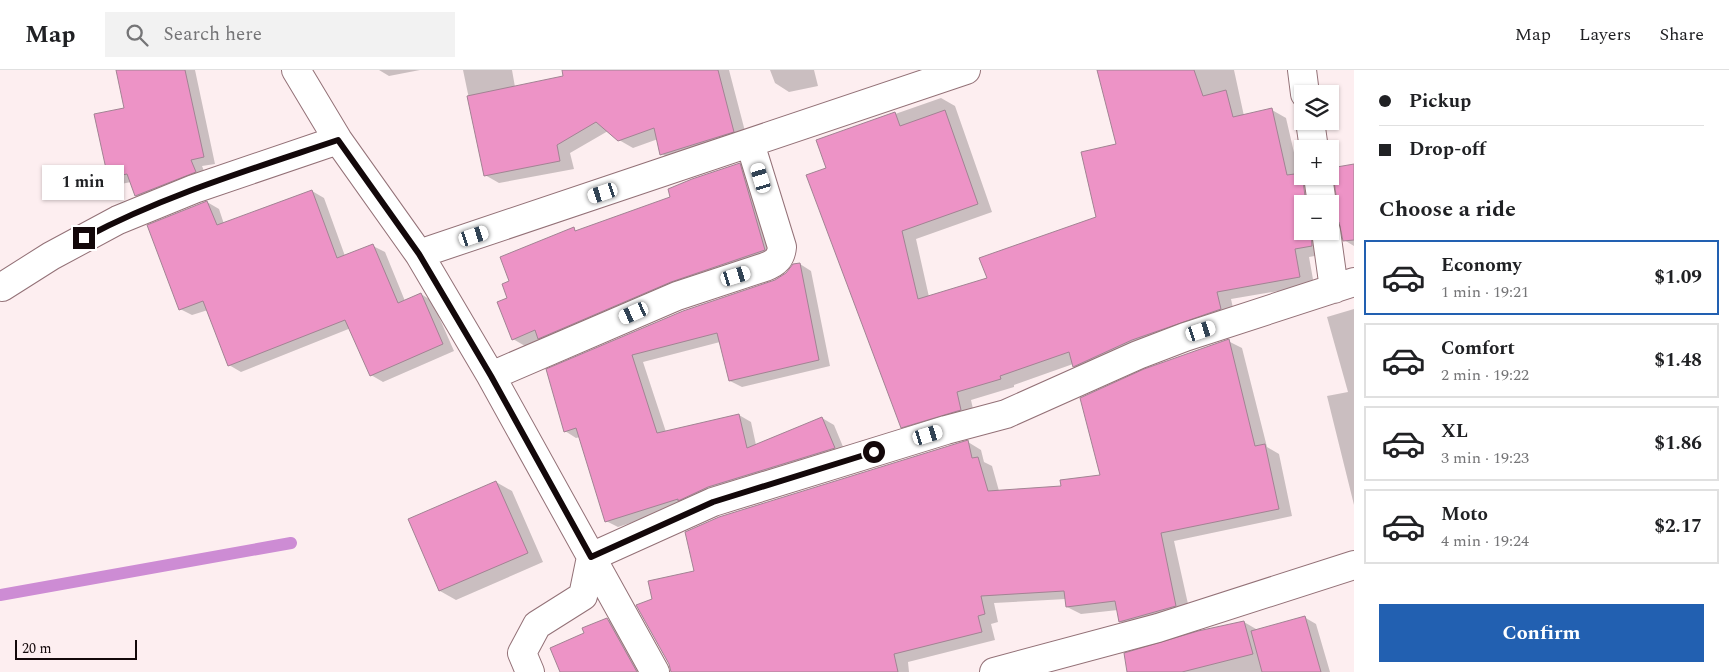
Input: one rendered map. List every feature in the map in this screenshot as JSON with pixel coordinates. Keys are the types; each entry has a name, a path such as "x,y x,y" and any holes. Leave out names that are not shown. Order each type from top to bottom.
{"street":[{"path":"296,70 338,140 419,254 491,376 655,672"},
{"path":"419,254 966,70"},
{"path":"1302,70 1304,85"},
{"path":"2,287 51,256 118,220 194,189 338,140"},
{"path":"491,376 634,313 677,296 766,267 778,260 782,247 750,144"},
{"path":"591,557 713,502 946,430 1006,414 1138,355 1185,337 1344,286 1329,240"},
{"path":"530,672 522,653 537,625 583,596 591,557"},
{"path":"994,672 1158,628 1354,565"}],"building":[{"path":"116,70 185,70 204,157 191,160 196,172 135,196 127,174 108,178 94,114 124,108"},
{"path":"562,70 718,70 734,132 660,155 654,128 618,141 596,122 557,145 560,161 484,176 467,96 563,76"},
{"path":"1097,70 1194,70 1203,96 1226,90 1233,117 1272,108 1287,175 1294,174 1294,185 1304,185 1305,195 1294,195 1294,240 1312,240 1312,246 1295,249 1300,277 1217,292 1221,309 1132,340 1073,367 1069,352 1000,376 1001,379 957,392 961,410 901,428 806,175 826,168 816,140 895,112 900,126 945,110 978,204 902,231 918,299 987,278 979,258 1096,217 1081,152 1116,144"},
{"path":"740,163 765,250 671,282 538,339 535,330 512,340 497,302 507,298 502,284 509,281 500,257 574,227 575,231 670,197 668,189"},
{"path":"1354,164 1354,240 1343,241 1339,222 1339,195 1336,195 1335,185 1339,185 1339,167"},
{"path":"312,190 337,258 373,244 398,303 421,293 443,344 370,376 345,320 228,366 203,301 179,310 147,225 207,201 217,225"},
{"path":"800,263 819,360 729,381 717,333 632,355 657,433 739,414 747,448 822,417 835,448 708,487 678,501 678,499 605,522 576,428 564,432 546,369 683,311 775,280 786,273 793,264"},
{"path":"1229,339 1255,446 1265,444 1279,509 1161,533 1176,606 1119,622 1115,601 1066,607 1064,591 981,596 985,614 978,616 982,632 894,654 898,672 671,672 669,664 636,605 652,599 648,581 694,571 685,532 719,517 968,440 972,458 978,457 988,491 1061,486 1060,480 1100,475 1080,398 1144,369"},
{"path":"496,481 528,553 439,591 408,519"},
{"path":"1305,616 1321,672 1262,672 1251,631"},
{"path":"607,618 637,672 560,672 550,648 584,633 582,628"},
{"path":"1244,621 1253,654 1182,672 1127,672 1124,653 1198,631"}],"waterway":[{"path":"0,595 291,543"}],"route":[{"path":"84,238 118,220 194,189 338,140 419,254 491,376 591,557 713,502 874,452"}]}
